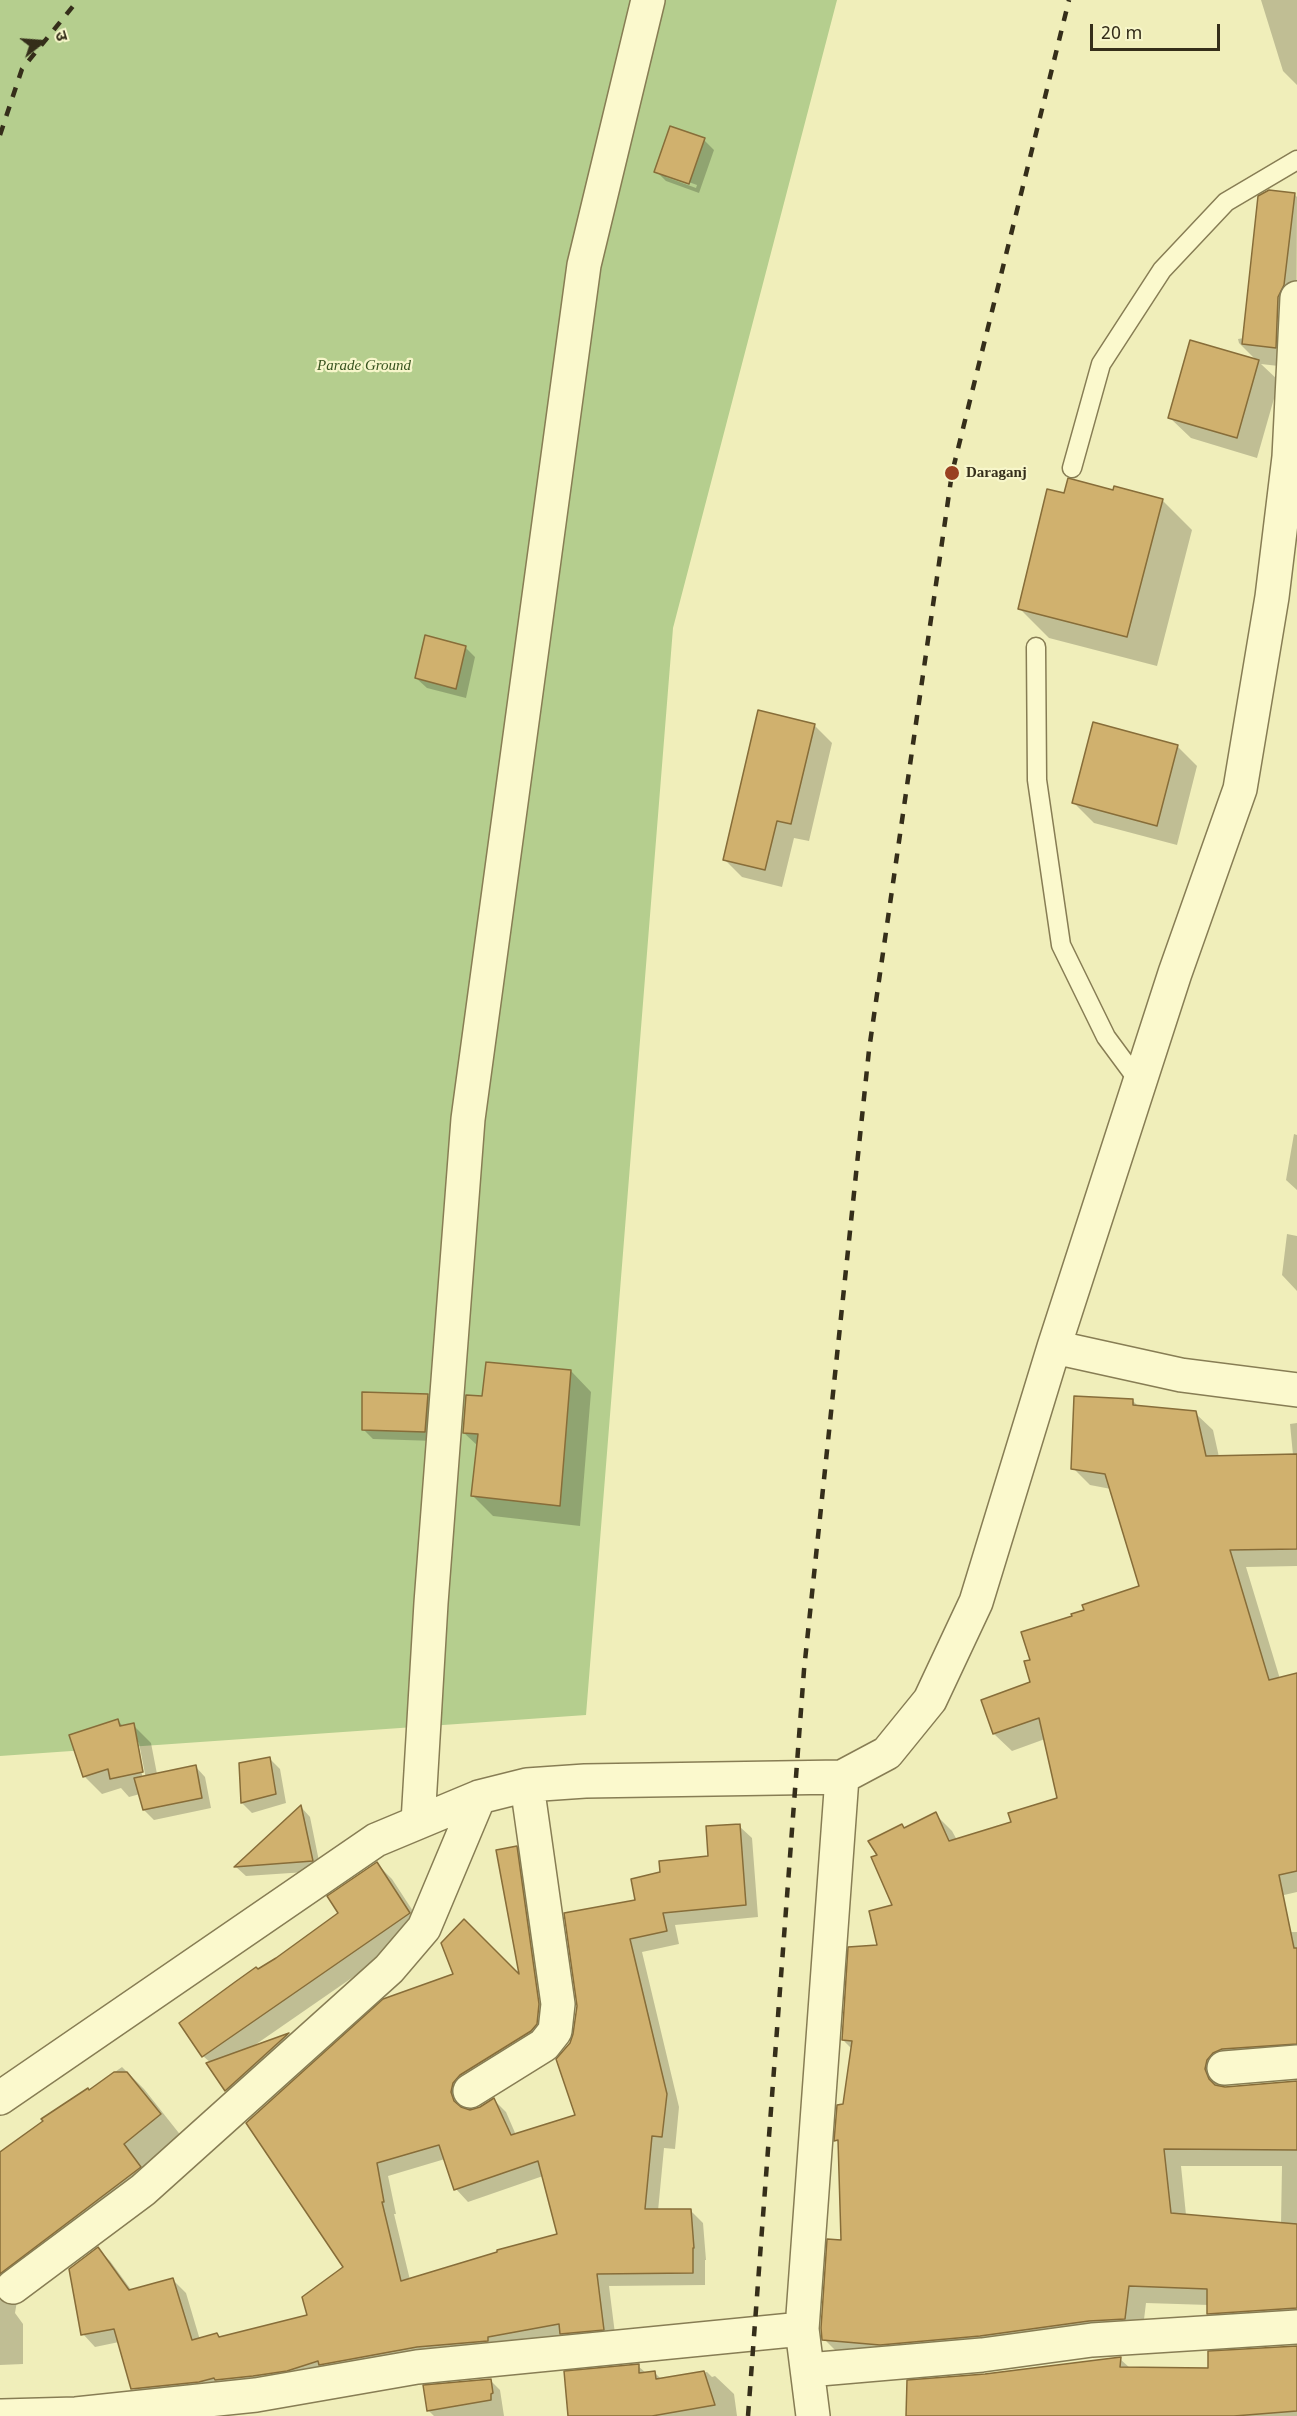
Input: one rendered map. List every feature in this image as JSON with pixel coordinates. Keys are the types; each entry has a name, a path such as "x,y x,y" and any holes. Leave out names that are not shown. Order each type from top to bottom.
{"street":[{"path":"418,1822 431,1603 468,1119 584,265 648,0"},
{"path":"0,2098 376,1840 418,1822 479,1797 527,1785 585,1781 842,1776 887,1753 930,1700 976,1602 1054,1347 1175,973 1240,789 1284,595 1297,298"},
{"path":"1054,1347 1181,1375 1297,1390"},
{"path":"813,2416 801,2329 842,1776"},
{"path":"470,2091 544,2045 555,2031 558,2004 527,1785"},
{"path":"13,2287 143,2190 389,1969 424,1928 479,1797"},
{"path":"1224,2068 1297,2062"},
{"path":"808,2370 982,2355 1092,2340 1297,2327"},
{"path":"2,2416 98,2412 256,2395 417,2367 801,2329"}],"lane":[{"path":"1072,468 1101,364 1162,270 1226,202 1297,160"},
{"path":"1036,647 1037,780 1061,945 1106,1037 1140,1083"}],"green space":[{"name":"Parade Ground","path":"0,0 837,0 673,628 586,1715 0,1756"}],"building":[{"path":"670,126 705,138 689,184 654,172"},
{"path":"1269,190 1295,193 1284,285 1278,297 1276,348 1242,344 1258,196"},
{"path":"1190,340 1259,360 1237,438 1168,418"},
{"path":"1068,478 1113,490 1114,486 1163,499 1127,637 1018,609 1047,489 1064,493"},
{"path":"425,635 466,646 456,689 415,678"},
{"path":"758,710 815,724 791,824 777,821 765,870 723,860"},
{"path":"1093,722 1178,745 1157,826 1072,803"},
{"path":"486,1362 571,1370 560,1506 471,1496 478,1434 463,1433 466,1395 482,1396"},
{"path":"362,1392 428,1394 425,1432 362,1430"},
{"path":"1074,1396 1133,1399 1133,1405 1196,1411 1206,1456 1297,1454 1297,1549 1230,1550 1269,1680 1297,1673 1297,1871 1279,1875 1294,1948 1297,1948 1297,2044 1222,2049 1213,2053 1207,2060 1205,2069 1209,2079 1215,2085 1225,2087 1297,2081 1297,2150 1164,2149 1171,2213 1297,2224 1297,2308 1207,2314 1207,2289 1129,2286 1125,2319 1089,2321 980,2336 880,2345 822,2340 827,2239 841,2240 838,2140 834,2141 837,2105 843,2104 852,2041 842,2040 848,1947 877,1945 869,1911 892,1905 871,1857 877,1855 868,1841 902,1824 904,1828 936,1812 949,1841 1011,1822 1008,1813 1057,1798 1039,1718 993,1734 981,1700 1030,1682 1024,1661 1030,1660 1021,1632 1072,1616 1071,1614 1084,1610 1082,1605 1139,1586 1105,1474 1071,1469"},
{"path":"118,1719 120,1726 134,1723 143,1772 110,1779 108,1769 83,1777 69,1735"},
{"path":"270,1757 276,1794 241,1803 239,1763"},
{"path":"196,1765 202,1798 143,1810 134,1778"},
{"path":"301,1805 313,1861 234,1867"},
{"path":"740,1824 746,1905 663,1913 667,1931 630,1939 667,2094 662,2137 652,2136 645,2209 691,2209 693,2273 597,2274 604,2330 560,2334 559,2324 488,2337 488,2341 417,2347 319,2365 318,2361 287,2371 253,2376 215,2380 214,2378 199,2382 131,2389 114,2329 81,2335 69,2269 98,2247 129,2290 173,2278 192,2340 217,2333 219,2337 307,2315 302,2297 343,2267 246,2123 383,1999 453,1974 441,1943 464,1919 519,1974 496,1850 517,1846 539,2004 537,2024 531,2031 460,2075 453,2083 451,2092 454,2101 470,2110 494,2098 511,2135 575,2115 556,2059 570,2043 577,2006 564,1913 635,1900 631,1879 660,1872 659,1861 708,1856 706,1826","holes":["439,2145 454,2190 538,2161 557,2234 497,2250 497,2252 401,2281 382,2202 384,2202 377,2163"]},
{"path":"377,1862 410,1913 202,2057 179,2023 256,1967 258,1969 276,1958 338,1913 327,1896"},
{"path":"289,2033 225,2091 206,2063"},
{"path":"114,2072 127,2072 161,2114 124,2144 141,2167 0,2274 0,2152 43,2121 41,2119"},
{"path":"1297,2346 1297,2411 1234,2416 906,2416 907,2380 985,2374 1121,2357 1120,2367 1208,2368 1208,2351"},
{"path":"639,2364 639,2373 655,2371 656,2379 704,2371 715,2405 652,2416 568,2416 564,2371"},
{"path":"491,2379 493,2393 491,2400 427,2411 423,2385"}],"railway":[{"path":"0,135 22,69 78,0"},
{"path":"748,2416 804,1670 869,1050 952,473 1069,0"}],"place":[{"name":"Daraganj","path":"952,473"}]}
